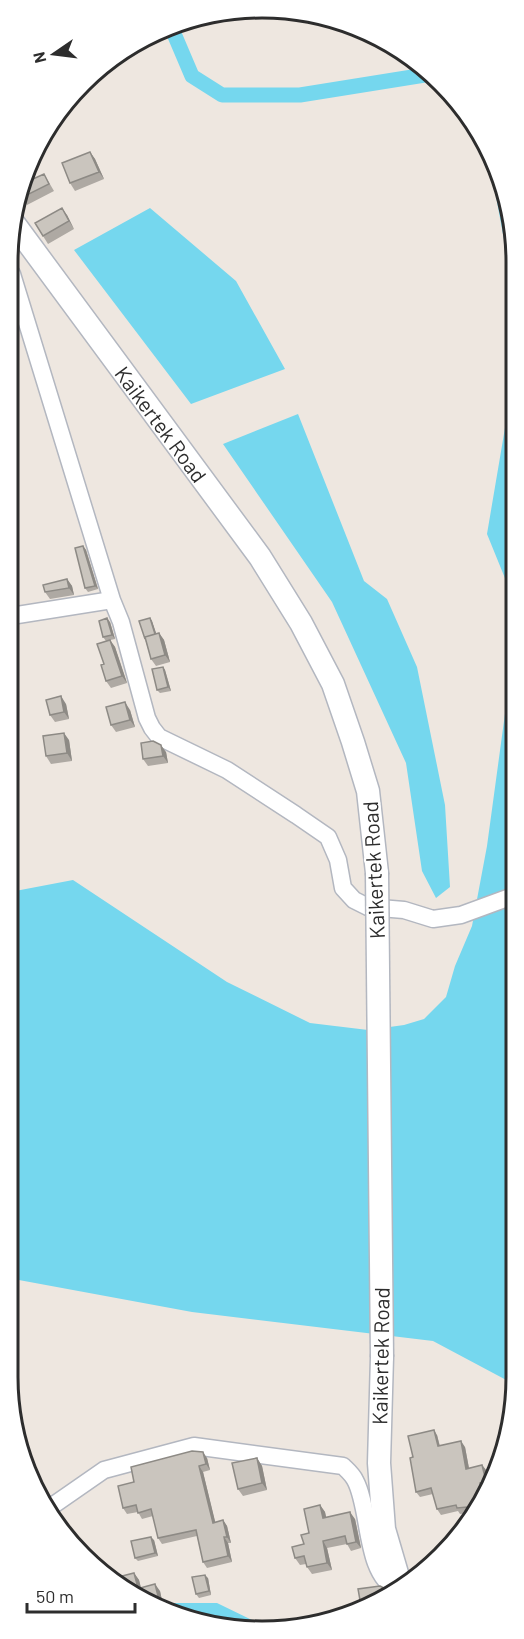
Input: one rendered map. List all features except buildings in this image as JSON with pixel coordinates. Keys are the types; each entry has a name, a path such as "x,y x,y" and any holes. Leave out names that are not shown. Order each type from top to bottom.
{"main road":[{"name":"Kaikertek Road","path":"20,231 260,557 301,623 333,684 354,742 368,791 377,873 382,1357 379,1462 384,1529 397,1581"}],"street":[{"path":"18,294 112,600 121,622 147,718 159,737 227,770 328,837 338,860 343,888 354,900 368,907 404,910 433,919 461,915 506,899"},
{"path":"18,615 112,600"},
{"path":"54,1504 104,1470 194,1446 343,1466 356,1482 375,1558 384,1581 391,1584"}],"water":[{"path":"495,189 501,214 505,243"},
{"path":"150,208 236,281 285,369 191,404 74,250"},
{"path":"298,414 364,581 387,599 417,667 445,805 450,887 436,898 422,871 406,763 332,602 223,444"},
{"path":"506,422 506,581 487,534"},
{"path":"506,706 506,1380 433,1341 192,1312 18,1280 18,890 73,880 227,982 310,1023 368,1030 404,1025 424,1019 446,997 455,966 472,926 487,846"},
{"path":"172,1603 217,1603 253,1620 199,1613"}],"waterway":[{"path":"174,35 192,76 222,95 300,95 420,76"}]}
